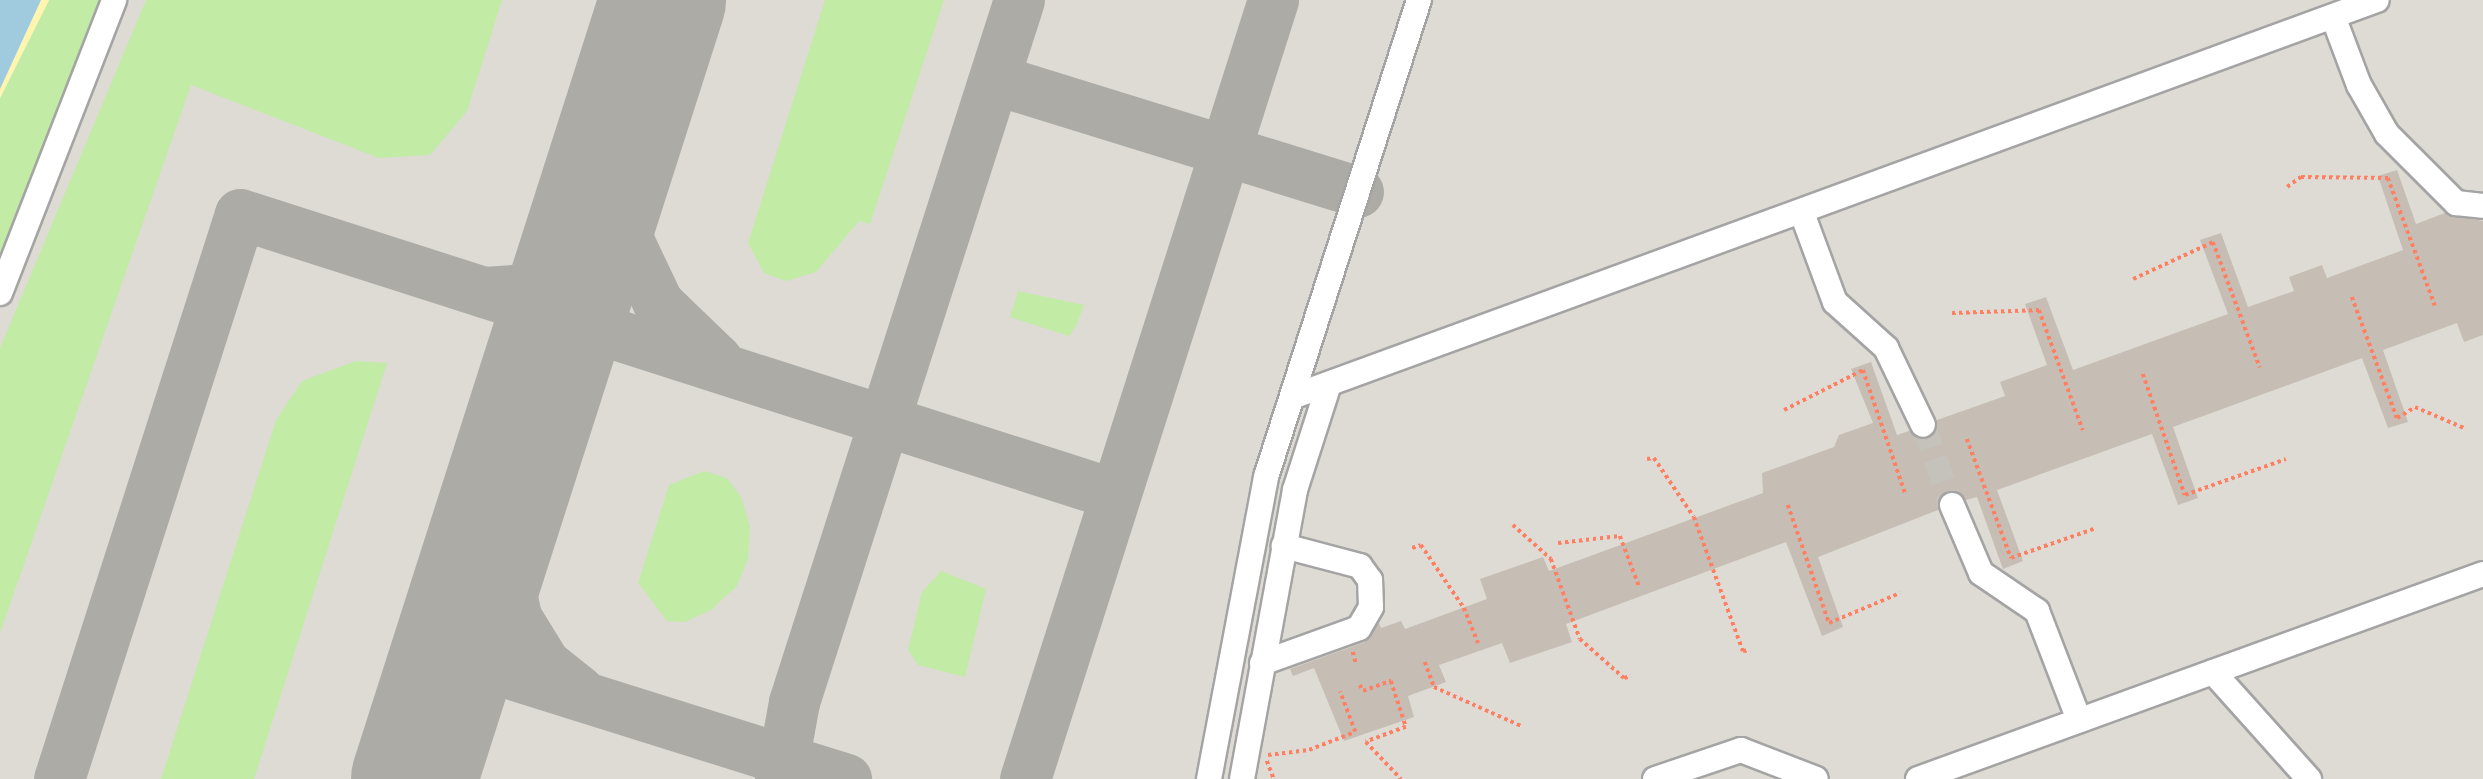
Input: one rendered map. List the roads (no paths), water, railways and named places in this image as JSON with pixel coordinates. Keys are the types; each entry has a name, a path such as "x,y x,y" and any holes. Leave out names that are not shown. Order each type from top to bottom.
{"lane":[{"path":"0,293 114,0"},
{"path":"1209,779 1259,502 1419,0"},
{"path":"1292,397 2334,19 2377,0"},
{"path":"2334,19 2359,85 2387,134 2456,203 2483,206"},
{"path":"1802,213 1835,302 1885,348 1923,425"},
{"path":"1242,779 1284,546 1329,384"},
{"path":"1952,505 1981,573 2037,611 2079,720"},
{"path":"1262,663 1359,628 1371,607 1370,580 1360,566 1284,546"},
{"path":"1919,779 2483,574"},
{"path":"2213,672 2309,779"},
{"path":"1655,779 1741,750 1774,768 1816,779"}],"water":[{"path":"0,0 41,0 0,89"}],"tunnel":[{"path":"1923,425 1952,505"}]}
